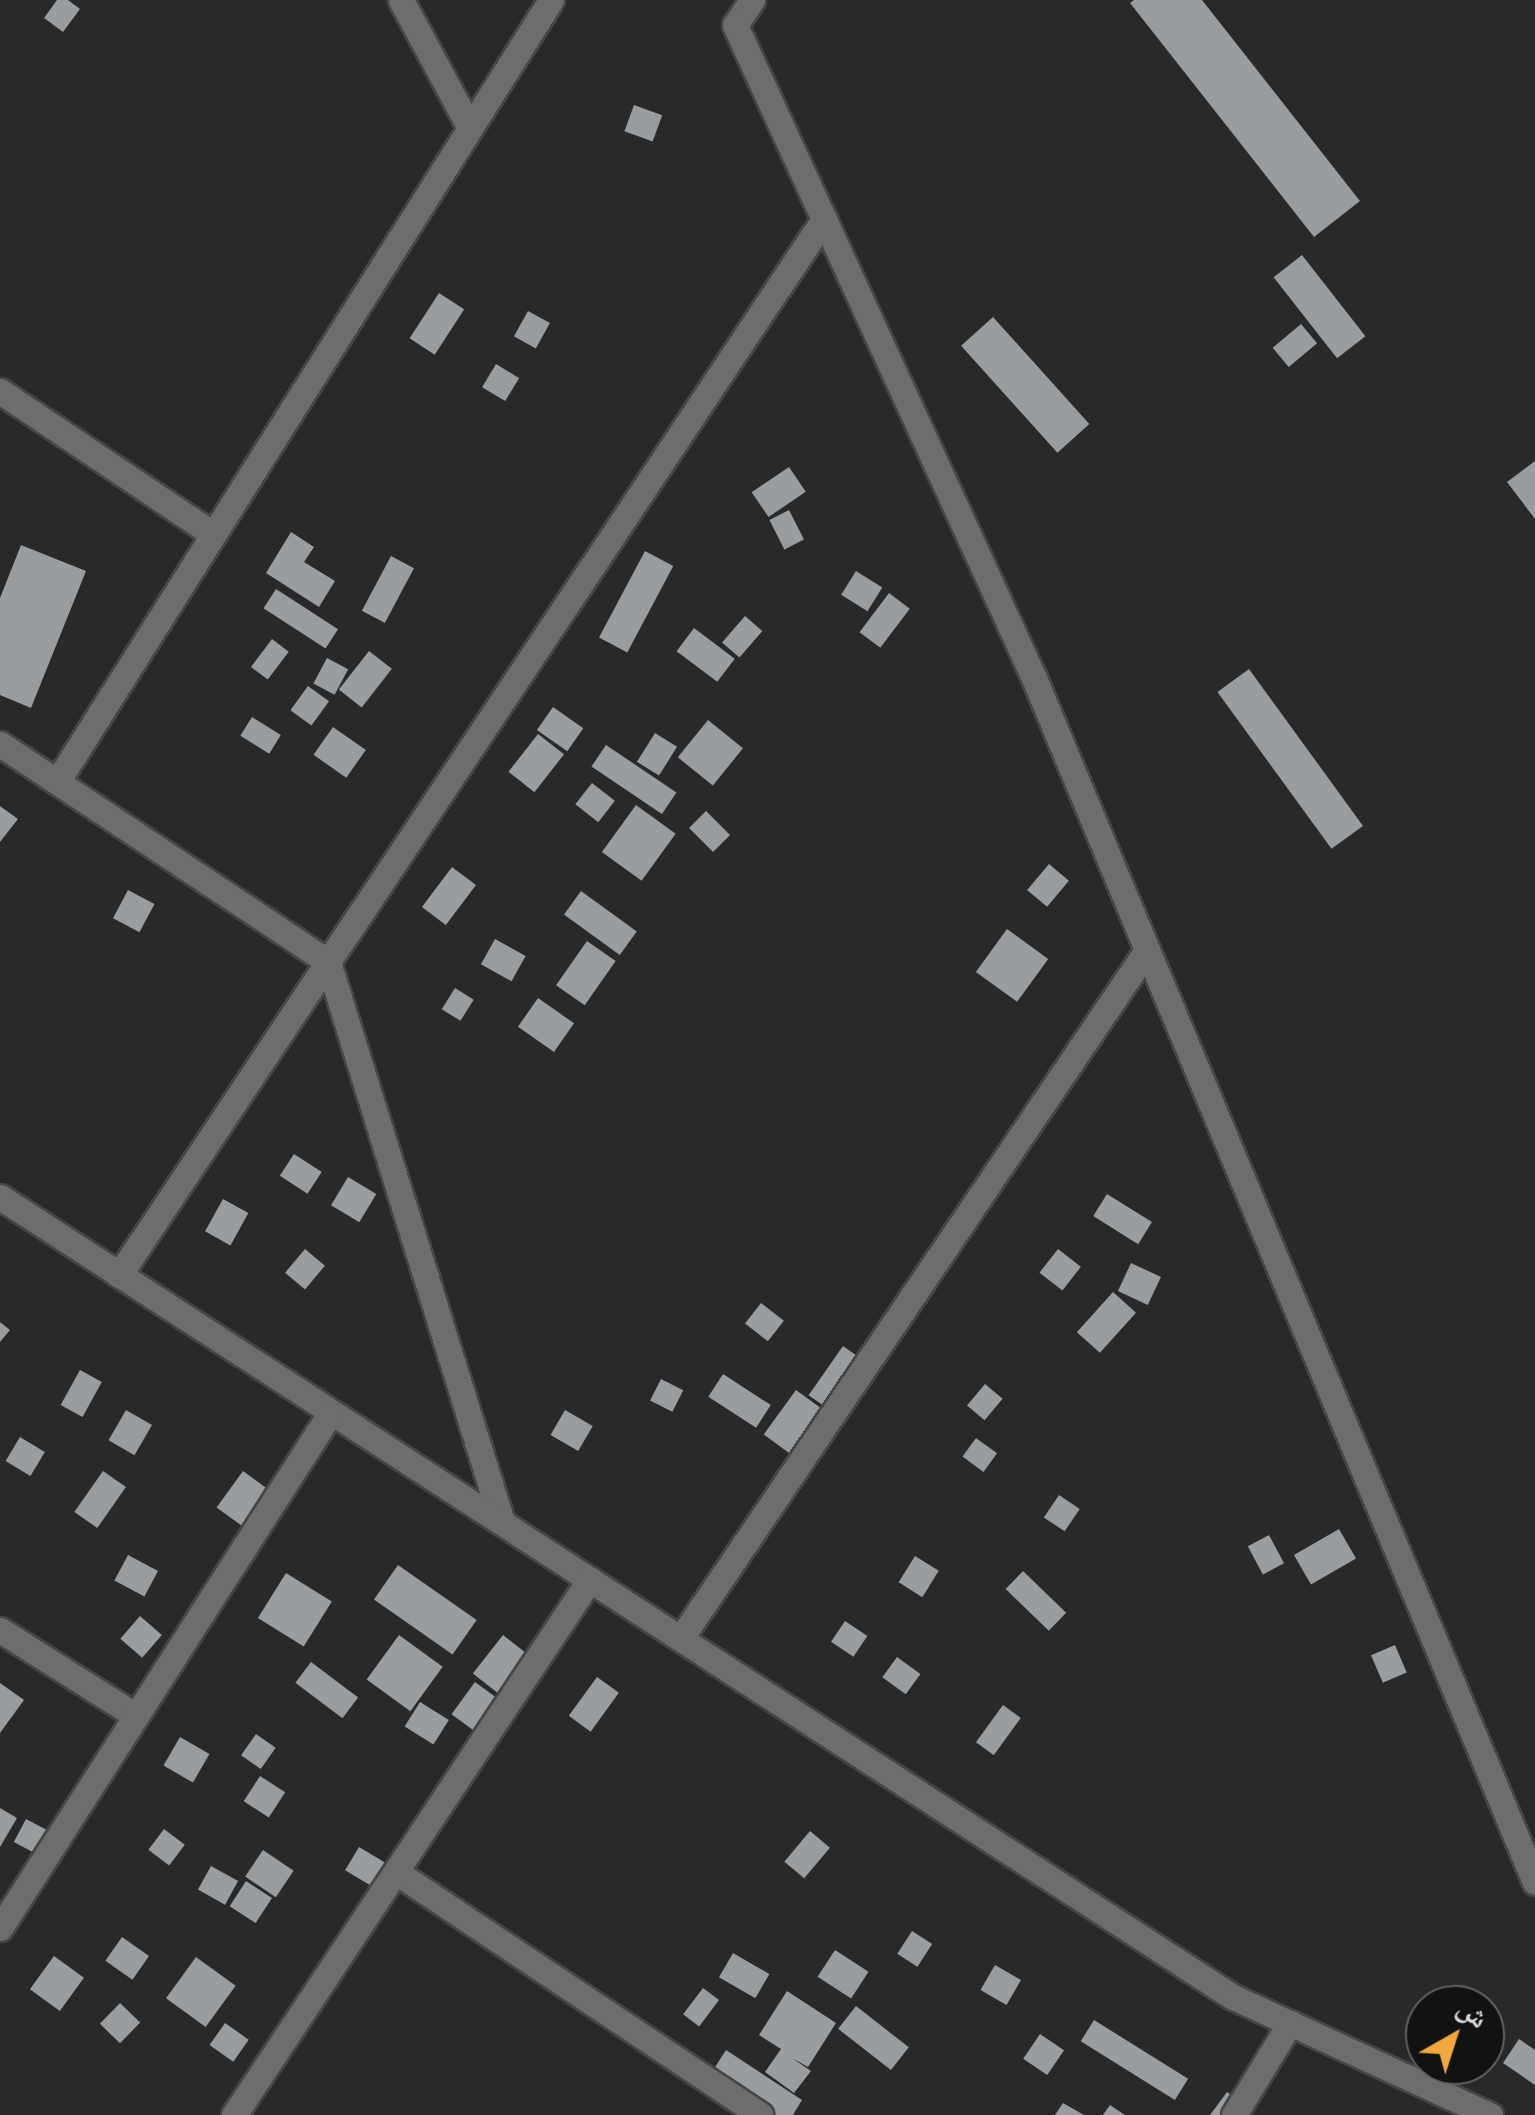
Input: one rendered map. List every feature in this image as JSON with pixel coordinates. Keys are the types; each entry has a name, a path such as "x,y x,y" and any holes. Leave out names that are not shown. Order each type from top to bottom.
{"street":[{"path":"401,0 470,128"},
{"path":"57,782 551,0"},
{"path":"723,0 1034,678 1535,1882"},
{"path":"735,25 752,0"},
{"path":"119,1274 824,219"},
{"path":"0,391 214,534"},
{"path":"0,744 328,962 502,1522"},
{"path":"681,1638 1147,950"},
{"path":"0,1197 1234,1997 1490,2115"},
{"path":"0,1928 332,1412"},
{"path":"234,2115 590,1579"},
{"path":"0,1630 136,1716"},
{"path":"396,1872 760,2115"},
{"path":"1234,2115 1290,2023"}],"building":[{"path":"57,0 68,0 80,9 63,32 44,18"},
{"path":"1202,0 1360,201 1314,237 1130,3"},
{"path":"634,105 662,115 653,142 624,131"},
{"path":"1302,255 1365,336 1337,358 1274,277"},
{"path":"439,293 464,309 435,355 410,338"},
{"path":"528,311 550,323 536,348 514,336"},
{"path":"993,317 1089,424 1057,453 961,346"},
{"path":"1301,324 1317,343 1289,367 1273,348"},
{"path":"496,364 519,378 505,401 482,387"},
{"path":"1535,461 1535,519 1507,482"},
{"path":"789,467 806,492 768,517 752,492"},
{"path":"789,510 804,539 784,549 769,520"},
{"path":"291,532 314,547 304,562 335,581 319,607 266,573"},
{"path":"21,545 86,571 31,708 0,695 0,598"},
{"path":"645,551 673,566 627,653 599,638"},
{"path":"391,556 414,568 385,623 362,611"},
{"path":"856,571 882,587 867,611 841,595"},
{"path":"276,589 338,629 326,649 263,608"},
{"path":"889,593 910,609 880,648 860,632"},
{"path":"745,616 762,631 739,658 722,642"},
{"path":"694,628 735,659 717,682 677,651"},
{"path":"272,639 289,652 268,680 251,667"},
{"path":"369,651 392,669 362,707 339,690"},
{"path":"327,658 348,669 335,695 313,684"},
{"path":"1249,669 1363,826 1331,849 1217,692"},
{"path":"308,686 329,701 311,726 290,710"},
{"path":"553,707 583,728 567,751 537,730"},
{"path":"252,717 281,735 269,754 240,736"},
{"path":"708,720 743,748 713,786 678,757"},
{"path":"333,727 366,750 346,778 313,755"},
{"path":"655,733 677,747 659,776 637,762"},
{"path":"538,734 564,754 534,792 508,772"},
{"path":"606,745 676,793 662,814 591,767"},
{"path":"592,783 615,801 598,822 575,804"},
{"path":"636,805 676,834 642,881 602,852"},
{"path":"0,806 18,819 0,842"},
{"path":"706,811 730,835 713,852 689,828"},
{"path":"1049,864 1069,881 1047,907 1027,890"},
{"path":"452,867 476,885 446,925 422,907"},
{"path":"128,890 154,904 139,932 113,918"},
{"path":"581,891 637,932 620,955 564,914"},
{"path":"1007,929 1048,959 1017,1002 976,972"},
{"path":"495,939 526,956 512,981 481,964"},
{"path":"587,941 616,961 585,1005 556,985"},
{"path":"455,988 474,1000 460,1021 442,1009"},
{"path":"538,998 574,1023 554,1052 518,1027"},
{"path":"294,1154 322,1172 308,1194 280,1176"},
{"path":"348,1177 376,1194 359,1222 331,1205"},
{"path":"1107,1194 1152,1222 1138,1244 1093,1216"},
{"path":"223,1199 248,1213 230,1245 205,1231"},
{"path":"305,1249 325,1266 305,1289 285,1273"},
{"path":"1058,1249 1081,1267 1062,1290 1040,1273"},
{"path":"1131,1263 1161,1277 1148,1305 1118,1291"},
{"path":"1113,1292 1136,1313 1100,1353 1077,1332"},
{"path":"761,1303 784,1321 768,1341 745,1323"},
{"path":"0,1322 10,1330 0,1342"},
{"path":"843,1346 867,1363 832,1412 809,1395"},
{"path":"80,1370 102,1382 82,1417 61,1405"},
{"path":"723,1374 771,1405 756,1428 708,1397"},
{"path":"661,1379 683,1390 672,1412 650,1400"},
{"path":"985,1384 1003,1399 985,1420 967,1405"},
{"path":"796,1390 833,1417 801,1462 764,1434"},
{"path":"126,1410 152,1425 134,1455 108,1440"},
{"path":"565,1410 593,1426 578,1451 550,1435"},
{"path":"20,1437 45,1452 30,1476 6,1461"},
{"path":"976,1438 997,1453 984,1472 962,1457"},
{"path":"103,1471 126,1487 97,1528 74,1512"},
{"path":"243,1471 273,1493 246,1529 217,1507"},
{"path":"1059,1495 1080,1509 1065,1531 1044,1517"},
{"path":"1339,1529 1356,1558 1311,1584 1294,1555"},
{"path":"1269,1535 1284,1563 1263,1575 1248,1546"},
{"path":"128,1555 158,1571 144,1597 114,1581"},
{"path":"915,1556 939,1571 922,1597 899,1582"},
{"path":"398,1565 477,1620 453,1654 374,1599"},
{"path":"1023,1571 1066,1613 1049,1631 1006,1589"},
{"path":"286,1573 332,1602 304,1647 258,1618"},
{"path":"140,1616 162,1635 142,1658 120,1639"},
{"path":"845,1621 867,1636 853,1657 831,1642"},
{"path":"399,1635 443,1667 410,1711 367,1679"},
{"path":"503,1635 535,1660 505,1699 473,1674"},
{"path":"1395,1645 1407,1673 1383,1683 1371,1655"},
{"path":"897,1657 920,1674 906,1694 882,1677"},
{"path":"311,1662 358,1698 342,1718 295,1683"},
{"path":"597,1677 619,1693 591,1732 569,1716"},
{"path":"475,1682 504,1703 481,1736 451,1714"},
{"path":"0,1683 24,1700 0,1733"},
{"path":"420,1702 449,1720 433,1745 405,1727"},
{"path":"1003,1705 1021,1718 994,1755 976,1742"},
{"path":"256,1734 276,1748 261,1769 241,1755"},
{"path":"180,1737 209,1754 193,1783 164,1766"},
{"path":"260,1776 285,1792 269,1817 244,1801"},
{"path":"0,1808 17,1818 0,1847"},
{"path":"26,1819 52,1833 40,1856 14,1842"},
{"path":"164,1829 185,1845 169,1865 148,1850"},
{"path":"810,1831 830,1848 804,1878 784,1862"},
{"path":"359,1847 392,1867 379,1890 345,1870"},
{"path":"263,1850 294,1871 276,1897 245,1877"},
{"path":"211,1866 238,1881 225,1905 198,1890"},
{"path":"246,1881 272,1898 256,1923 230,1906"},
{"path":"912,1931 932,1944 917,1967 897,1954"},
{"path":"122,1937 149,1956 132,1980 105,1961"},
{"path":"835,1950 869,1972 851,1999 818,1977"},
{"path":"733,1953 769,1974 755,1998 719,1977"},
{"path":"54,1956 84,1978 60,2011 30,1989"},
{"path":"196,1957 236,1986 206,2027 166,1998"},
{"path":"995,1965 1021,1980 1006,2005 980,1990"},
{"path":"703,1988 719,2000 699,2026 683,2014"},
{"path":"787,1991 836,2023 808,2067 792,2058 811,2071 794,2093 765,2072 781,2049 759,2035"},
{"path":"120,2003 140,2022 120,2043 100,2024"},
{"path":"856,2006 909,2047 891,2070 838,2029"},
{"path":"1094,2020 1188,2079 1175,2100 1081,2041"},
{"path":"225,2023 249,2040 233,2062 210,2045"},
{"path":"1040,2034 1064,2050 1047,2075 1023,2059"},
{"path":"1519,2039 1535,2050 1535,2085 1505,2064"},
{"path":"726,2050 802,2100 793,2115 771,2115 710,2075"},
{"path":"1227,2092 1253,2111 1249,2115 1210,2115"},
{"path":"1063,2103 1084,2115 1055,2115"},
{"path":"1110,2105 1125,2115 1103,2115"}]}
